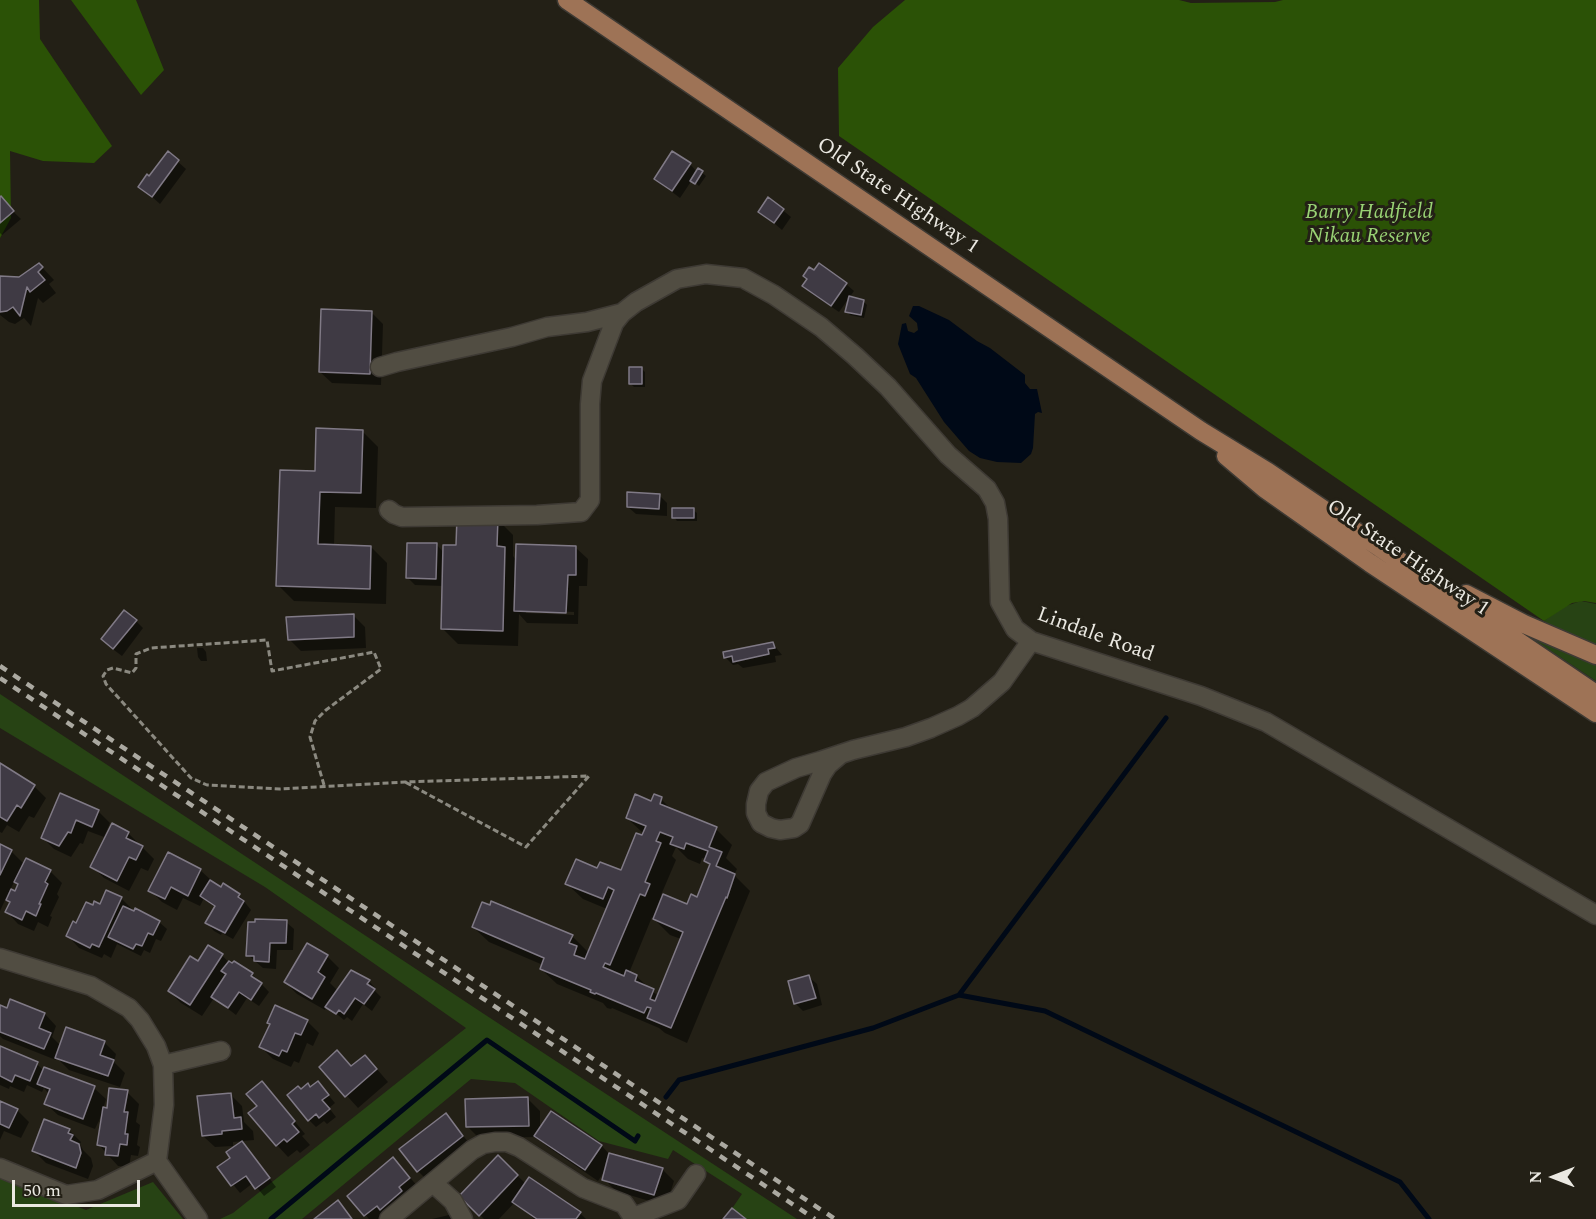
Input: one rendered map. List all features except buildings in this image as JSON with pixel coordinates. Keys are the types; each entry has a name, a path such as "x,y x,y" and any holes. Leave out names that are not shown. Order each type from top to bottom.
{"main road":[{"name":"Old State Highway 1","path":"567,0 1201,431 1386,550 1596,694"},
{"name":"Old State Highway 1","path":"1201,431 1232,462 1265,489 1404,586 1596,713"},
{"path":"1386,550 1524,624 1596,656"},
{"path":"1404,586 1451,624 1596,724"}],"street":[{"name":"Lindale Road","path":"622,313 677,279 706,274 742,278 774,295 821,327 888,387 948,456 987,489 998,519 1000,602 1015,629 1031,641 1201,696 1266,722 1596,915"},
{"path":"381,367 547,327 587,322 622,313"},
{"path":"389,510 402,517 537,515 584,510 590,500 592,381 609,334 622,313"},
{"path":"841,754 828,765 822,774 800,824 794,828 780,830 761,823 756,813 756,804 759,791 766,782 796,768 841,754 931,728 972,708 1002,682 1031,641"},
{"path":"0,958 91,986 123,1004 140,1020 156,1046 163,1065 164,1105 157,1161 198,1219"},
{"path":"163,1065 221,1051"},
{"path":"389,1219 477,1147 489,1143 507,1143 526,1150 584,1188 624,1204 634,1218 678,1200 696,1174"},
{"path":"0,1168 66,1195 98,1190 157,1161"},
{"path":"433,1182 455,1205 463,1219"}],"path":[{"path":"324,785 310,737 315,721 326,710 381,669 374,652 272,671 267,640 151,648 136,654 136,668 132,673 113,668 107,670 103,676 106,684 191,778 207,785 280,789 416,781 589,776 526,847 405,782"}],"green space":[{"path":"0,0 39,0 40,39 112,146 94,163 43,161 10,151 11,218 0,238"},
{"path":"71,0 136,0 164,70 141,95"},
{"name":"Barry Hadfield Nikau Reserve","path":"905,0 1179,0 1191,3 1283,0 1596,0 1596,603 1584,601 1572,603 1544,621 839,136 838,68 873,27"},
{"path":"1581,601 1596,604 1596,647 1562,633 1544,621 1563,607"},
{"path":"1539,637 1596,661 1596,681 1536,641"},
{"path":"0,694 797,1219 743,1219 731,1210 742,1194 673,1150 668,1159 599,1141 515,1083 471,1079 302,1219 220,1219 233,1213 466,1028 265,887 0,728"},
{"path":"0,1177 86,1210 153,1182 183,1219 0,1219"}],"water":[{"path":"913,306 919,306 949,320 1025,375 1025,383 1030,389 1037,389 1042,413 1035,414 1033,448 1031,454 1021,463 997,462 980,458 969,451 944,422 916,378 910,374 898,344 902,324 906,323 908,331 914,333 918,330 917,323 909,316"}],"waterway":[{"path":"959,995 1166,718"},
{"path":"666,1097 679,1080 873,1028 959,995 1045,1011 1400,1182 1429,1219"},
{"path":"271,1219 487,1040 635,1141 638,1136"}],"railway":[{"path":"0,666 835,1219"},
{"path":"0,678 815,1219"}]}
